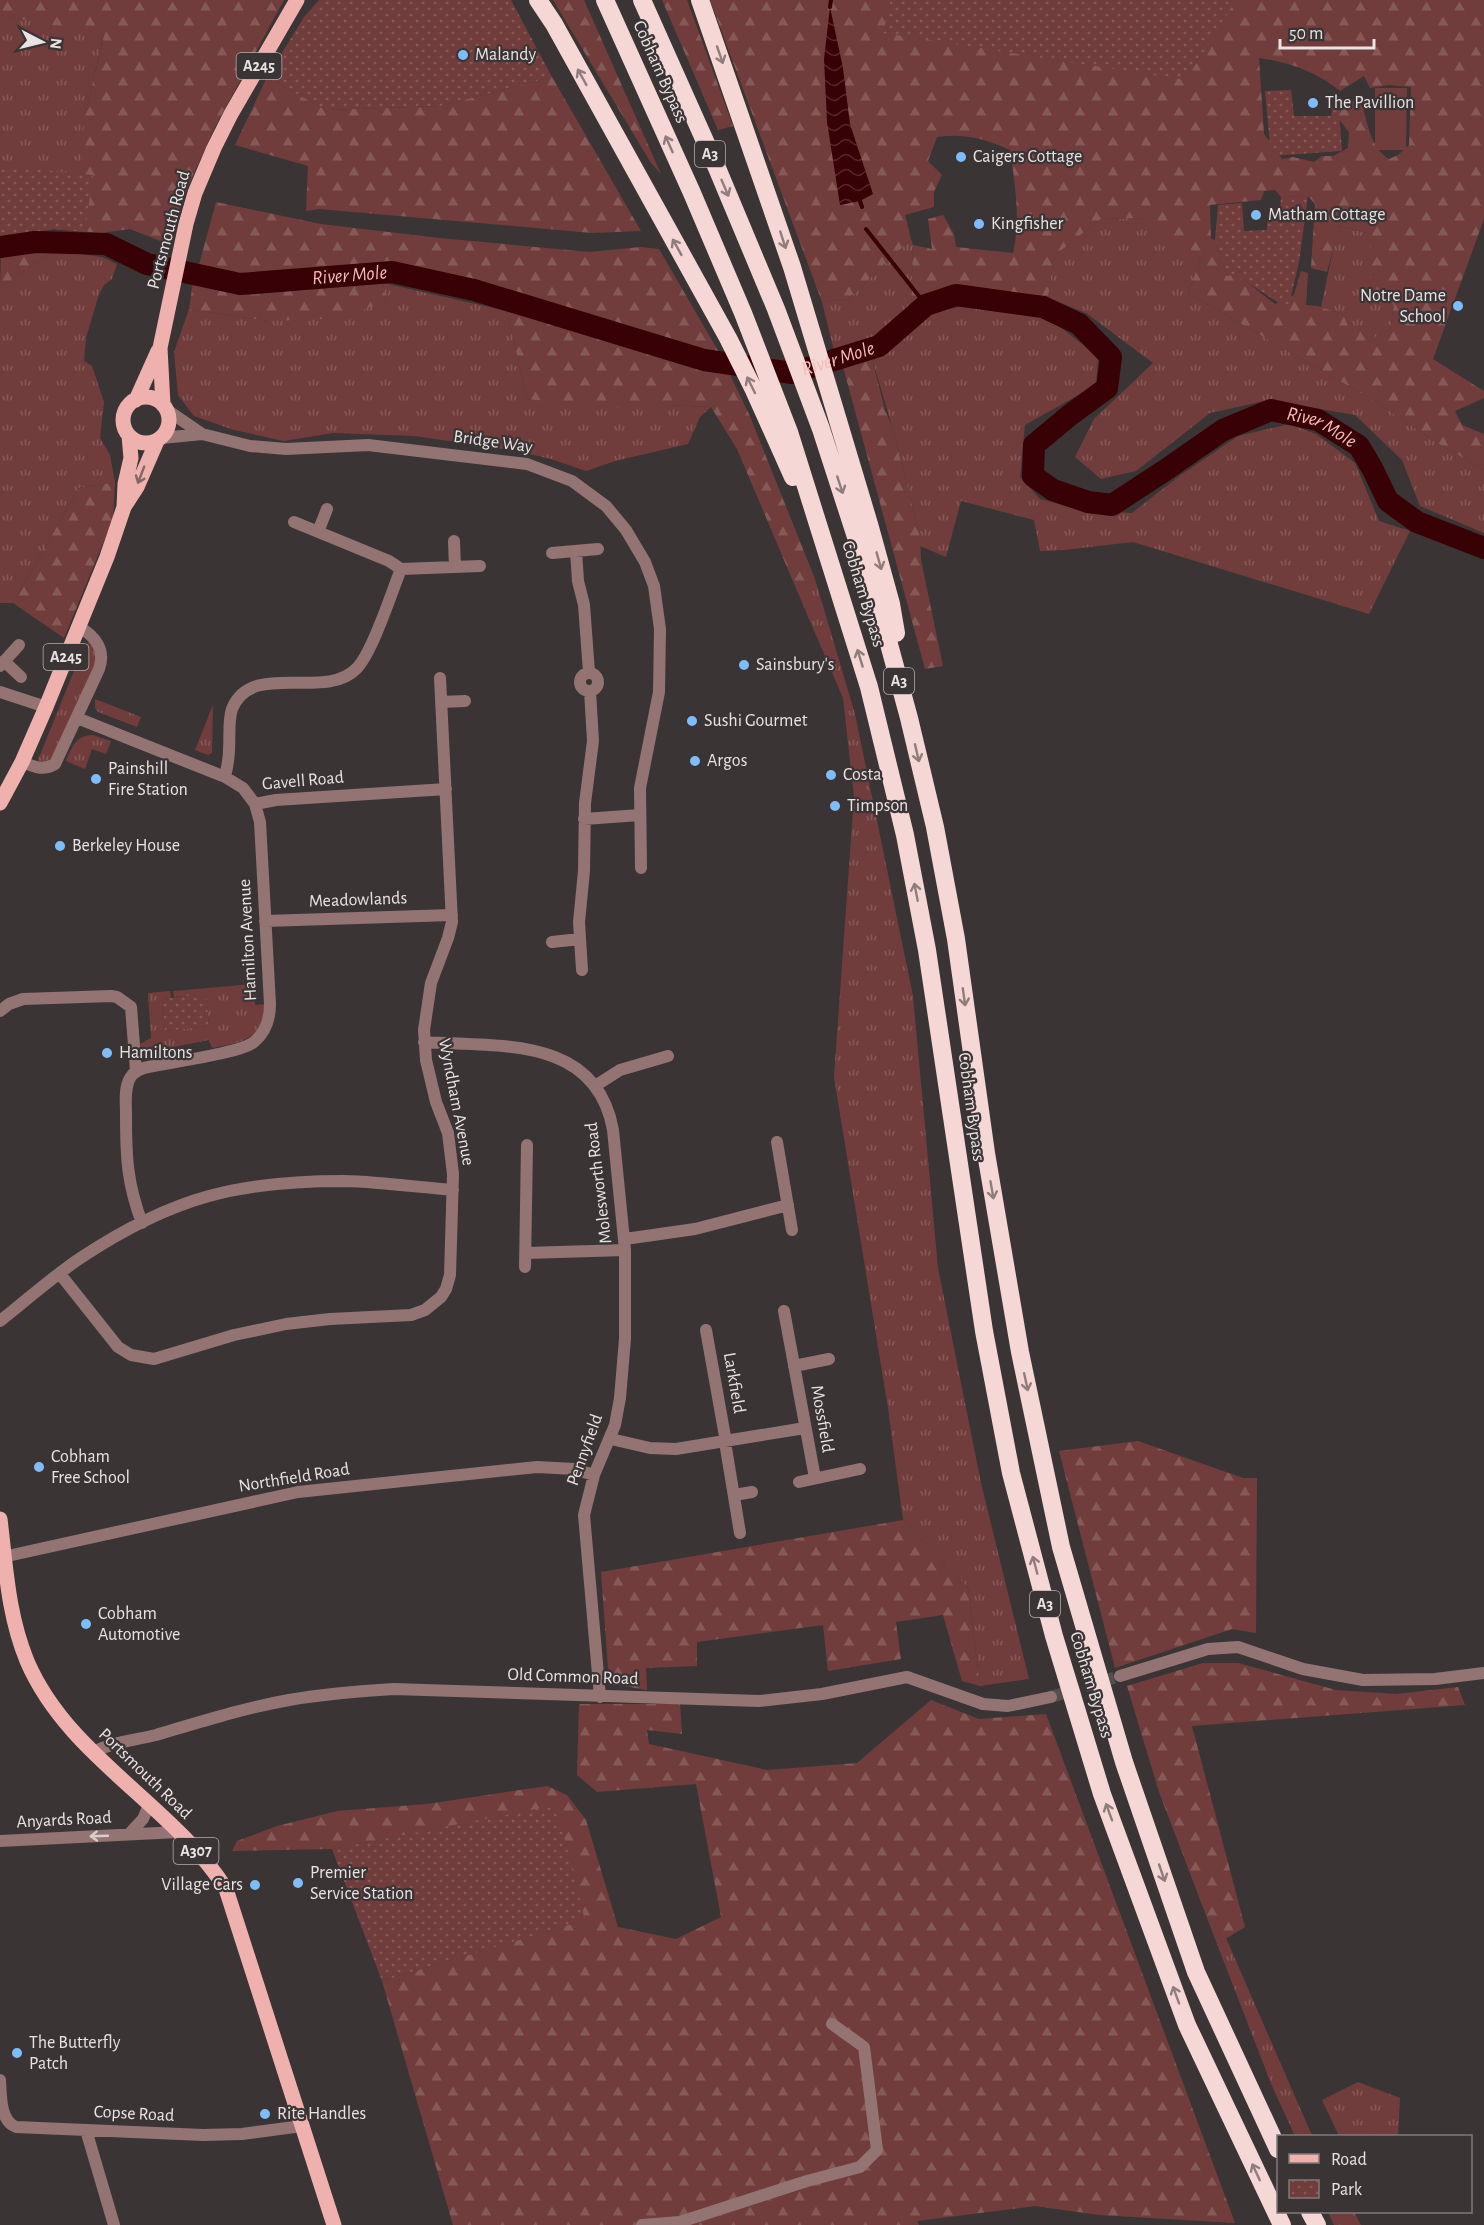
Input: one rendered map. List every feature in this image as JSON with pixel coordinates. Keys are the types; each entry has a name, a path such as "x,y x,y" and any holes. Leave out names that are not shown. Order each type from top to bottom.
{"highway":[{"path":"538,0 554,24 754,390 782,435"},
{"name":"Cobham Bypass","path":"605,0 743,313 782,435 827,549 869,687 905,835 927,950 988,1353 1011,1473 1054,1636 1102,1794 1186,2025 1282,2225"},
{"name":"Cobham Bypass","path":"642,0 776,309 830,427 909,718 934,827 956,939 986,1153 1020,1352 1061,1546 1124,1762 1196,1972 1277,2147"},
{"path":"700,0 750,140 804,309 830,427"}],"main road":[{"name":"Portsmouth Road","path":"136,400 160,348 186,224 198,187 222,132 297,0"},
{"name":"Portsmouth Road","path":"160,348 165,407"},
{"path":"124,507 159,440 166,433 169,422 165,407 153,398 136,400 131,403 124,413 123,425 129,436 145,444 159,440"},
{"path":"124,507 125,484 131,458 129,436"},
{"name":"A245","path":"0,803 22,762 46,707 108,557 124,507"},
{"name":"Portsmouth Road","path":"0,1519 3,1557 14,1622 31,1669 60,1716 94,1752 178,1832 216,1873 232,1901 334,2225"}],"street":[{"name":"Bridge Way","path":"165,407 202,434 238,444 299,449 368,445 509,460 556,473 595,496 616,517 636,544 650,574 659,613 660,685 642,775 640,815 642,868"},
{"name":"Bridge Way","path":"159,440 202,434"},
{"path":"318,532 327,509"},
{"path":"294,522 389,561 401,569 480,566"},
{"path":"454,542 455,567"},
{"path":"552,553 598,549"},
{"path":"576,551 578,581 584,605 589,672 595,674 598,682 596,688 590,691 593,741 584,819 580,939 582,970"},
{"path":"225,777 229,757 231,714 237,699 248,689 262,684 336,681 357,669 368,650 401,569"},
{"path":"22,762 40,768 48,768 55,764 77,718 102,657 93,636 79,627"},
{"path":"19,645 2,663 21,677"},
{"name":"Wyndham Avenue","path":"60,1274 118,1347 130,1355 146,1359 162,1357 234,1335 286,1324 330,1319 411,1315 431,1306 441,1297 448,1283 453,1190 448,1133 428,1072 424,1042 427,998 434,971 451,929 452,915 440,678"},
{"path":"0,692 46,707"},
{"path":"441,702 465,701"},
{"name":"Gavell Road","path":"77,718 225,777 243,788 255,804 276,800 446,789"},
{"name":"Hamilton Avenue","path":"136,1071 154,1065 239,1049 260,1036 268,1022 270,1004 260,822 255,804"},
{"path":"584,819 640,815"},
{"name":"Meadowlands","path":"265,921 452,915"},
{"path":"552,942 580,939"},
{"path":"0,1011 9,1004 23,999 117,997 131,1007 136,1071 126,1088 126,1158 131,1190 142,1223"},
{"name":"Molesworth Road","path":"424,1042 523,1048 557,1056 577,1068 596,1086 602,1096 610,1118 625,1244 526,1253"},
{"path":"596,1086 620,1070 668,1056"},
{"path":"777,1142 792,1230"},
{"path":"525,1267 527,1145"},
{"path":"0,1321 81,1258 112,1239 168,1210 211,1195 318,1181 371,1182 453,1190"},
{"path":"625,1244 695,1230 731,1218 788,1205"},
{"name":"Pennyfield","path":"600,1697 584,1529 586,1500 594,1475 611,1439 623,1376 625,1244"},
{"name":"Mossfield","path":"784,1311 814,1478"},
{"name":"Larkfield","path":"706,1330 740,1533"},
{"name":"Mossfield","path":"795,1366 829,1359"},
{"name":"Larkfield","path":"611,1439 662,1449 688,1448 805,1428"},
{"name":"Northfield Road","path":"3,1557 298,1492 537,1467 574,1469 594,1475"},
{"name":"Mossfield","path":"799,1482 860,1469"},
{"path":"734,1495 752,1492"},
{"path":"1120,1676 1208,1649 1238,1647 1303,1669 1363,1680 1435,1679 1484,1673"},
{"name":"Old Common Road","path":"94,1752 104,1747 239,1710 338,1693 424,1689 759,1701 822,1694 907,1677 973,1702 995,1706 1023,1704 1051,1697"},
{"name":"Anyards Road","path":"129,1834 143,1819 149,1805"},
{"name":"Anyards Road","path":"0,1841 178,1832"},
{"path":"642,2225 680,2222 807,2181 860,2167 877,2150 864,2047 832,2024"},
{"name":"Copse Road","path":"0,2080 3,2125 16,2127 202,2135 242,2134 302,2126"},
{"path":"86,2130 114,2225"}],"green space":[{"path":"0,0 284,0 214,129 187,189 168,244 130,229 101,233 54,229 0,237 83,196 82,137 104,35 0,15"},
{"path":"319,0 511,0 552,77 440,106 326,110 267,77 304,17"},
{"path":"553,0 584,0 661,174 651,163"},
{"path":"662,0 687,0 733,126 718,130"},
{"path":"710,0 1484,0 1484,219 1433,359 1484,391 1484,398 1455,411 1462,425 1484,434 1484,470 1434,441 1378,403 1188,293 1201,258 1147,218 1101,219 1054,256 1048,298 1014,292 979,290 944,294 911,305 913,245 932,249 928,219 943,215 954,234 956,247 1013,253 1017,214 1010,150 983,140 966,136 937,137 928,161 942,175 934,192 934,207 905,215 911,239 848,299 822,302","holes":["1259,58 1302,69 1322,78 1340,91 1364,76 1370,88 1389,85 1411,87 1409,145 1398,155 1389,159 1373,141 1361,100 1342,101 1337,117 1349,132 1348,148 1333,156 1322,156 1314,162 1293,157 1282,159 1264,134","1275,190 1281,197 1308,196 1315,204 1311,268 1327,272 1339,226 1371,234 1371,284 1394,305 1390,330 1375,337 1357,330 1353,338 1343,314 1306,305 1308,273 1301,271 1294,295 1275,304 1247,282 1242,271 1227,276 1215,240 1211,239 1210,205 1261,200 1264,191"]},
{"path":"891,0 1236,0 1186,80 883,33"},
{"path":"0,15 104,34 86,111 83,196 0,230"},
{"path":"267,77 326,110 440,106 552,77 641,231 592,233 319,209 306,211 308,166 235,145"},
{"path":"1375,88 1407,88 1406,150 1375,150"},
{"path":"1291,90 1294,116 1331,116 1334,99 1338,100 1342,151 1271,156 1265,91"},
{"path":"32,169 93,175 85,232 54,229 0,237 0,170"},
{"path":"1308,196 1299,262 1288,309 1247,282 1242,271 1227,276 1215,240 1218,205 1242,203 1244,231 1267,230 1268,208 1280,209 1281,197"},
{"path":"216,202 321,224 439,238 590,252 640,247 659,249 720,354 704,352 450,274 385,263 242,275 199,265"},
{"path":"1148,218 1201,258 1188,293 1378,403 1434,441 1484,470 1484,533 1420,506 1402,460 1355,415 1269,400 1210,413 1136,471 1101,479 1075,457 1094,419 1153,363 1086,313 1048,298 1054,256 1101,219"},
{"path":"1338,226 1371,234 1371,283 1394,305 1390,330 1375,337 1353,339 1343,314 1321,307"},
{"path":"911,239 913,245 911,305 877,340 834,351 822,302 848,299"},
{"path":"55,250 102,257 117,264 112,279 104,285 99,294 86,338 84,361 92,366 104,402 100,438 110,455 115,482 79,488 13,603 0,603 0,287"},
{"path":"55,250 0,287 1,255 6,252"},
{"path":"193,282 247,295 383,283 386,300 345,318 268,321 189,309"},
{"path":"383,283 507,311 527,399 711,407 700,417 688,444 615,461 586,471 517,451 415,436 333,433 284,441 234,430 194,416 178,395 174,352 189,309 268,321 386,300"},
{"path":"970,305 1049,318 1098,357 1096,385 1025,425 1020,477 1040,499 1080,510 1132,513 1178,477 1238,436 1289,424 1316,434 1355,463 1379,521 1410,531 1369,614 1133,542 1040,551 1034,520 961,501 946,557 920,546 920,537 892,426 871,355 896,341 932,312"},
{"path":"507,311 689,364 729,373 749,414 815,579 795,586 737,449 711,407 666,405 610,408 527,399"},
{"path":"871,355 885,410 892,426 920,537 921,560 943,666 925,669 842,363"},
{"path":"115,482 113,519 64,638 13,603 79,488"},
{"path":"815,579 855,714 913,996 938,1268 981,1483 1029,1679 980,1686 968,1588 903,1520 888,1408 834,1077 854,797 843,698 795,586"},
{"path":"88,642 91,643 98,660 50,762 40,762 38,760"},
{"path":"95,699 141,717 137,727 98,712 95,708"},
{"path":"213,705 212,753 208,755 195,750"},
{"path":"93,735 111,741 106,754 92,749 85,769 66,761 73,747 82,737"},
{"path":"254,984 255,1005 265,1004 259,1026 249,1038 212,1048 209,1040 158,1050 160,1059 144,1059 139,1052 140,1044 151,1038 148,993 170,991 171,998 162,999 165,1031 209,1026 206,995 174,997 173,991"},
{"path":"206,994 209,1026 165,1031 162,999"},
{"path":"1138,1441 1243,1478 1257,1478 1256,1633 1232,1629 1115,1668 1059,1451"},
{"path":"903,1520 968,1588 980,1686 962,1681 943,1615 896,1622 901,1659 828,1671 823,1625 697,1642 697,1666 646,1668 647,1690 618,1685 608,1668 601,1572"},
{"path":"1203,1663 1238,1663 1336,1690 1396,1694 1458,1687 1465,1705 1192,1726 1245,1927 1217,1944 1159,1792 1127,1686"},
{"path":"931,1700 979,1719 1046,1714 1235,2223 1099,2215 1035,2206 917,2221 919,2225 453,2225 382,1981 584,1920 556,1806 332,1849 232,1851 237,1841 277,1826 337,1811 427,1804 547,1786 567,1795 586,1820 618,1927 676,1939 721,1917 696,1784 597,1792 577,1775 579,1704 680,1704 682,1734 647,1730 649,1744 767,1770 857,1763"},
{"path":"556,1805 585,1920 382,1981 332,1849"},
{"path":"1226,1938 1312,2135 1295,2135 1272,2086 1217,1944"},
{"path":"1358,2082 1400,2098 1398,2135 1339,2135 1322,2100"},
{"path":"1328,2213 1355,2213 1361,2225 1334,2225"}],"water":[{"path":"830,7 843,68 850,124 873,194 860,201 840,205 827,122 824,59"}],"waterway":[{"path":"830,7 831,0"},
{"path":"860,201 862,207"},
{"path":"866,229 926,305"},
{"name":"River Mole","path":"0,247 35,242 106,244 147,264 240,284 392,272 474,290 704,360 792,373 879,346 926,305 956,295 1043,307 1079,324 1111,357 1107,388 1034,445 1033,476 1053,490 1088,502 1112,505 1223,430 1271,410 1318,420 1359,446 1388,501 1417,522 1484,548"}],"tunnel":[{"path":"1051,1697 1120,1676"}],"place":[{"name":"Malandy","path":"463,55"},
{"name":"The Pavillion","path":"1313,103"},
{"name":"Caigers Cottage","path":"961,157"},
{"name":"Matham Cottage","path":"1256,215"},
{"name":"Kingfisher","path":"979,224"},
{"name":"Notre Dame School","path":"1458,306"},
{"name":"Sainsbury's","path":"744,665"},
{"name":"Sushi Gourmet","path":"692,721"},
{"name":"Argos","path":"695,761"},
{"name":"Costa","path":"831,775"},
{"name":"Painshill Fire Station","path":"96,779"},
{"name":"Timpson","path":"835,806"},
{"name":"Berkeley House","path":"60,846"},
{"name":"Hamiltons","path":"107,1053"},
{"name":"Cobham Free School","path":"39,1467"},
{"name":"Cobham Automotive","path":"86,1624"},
{"name":"Premier Service Station","path":"298,1883"},
{"name":"Village Cars","path":"255,1885"},
{"name":"The Butterfly Patch","path":"17,2053"},
{"name":"Rite Handles","path":"265,2114"}]}
